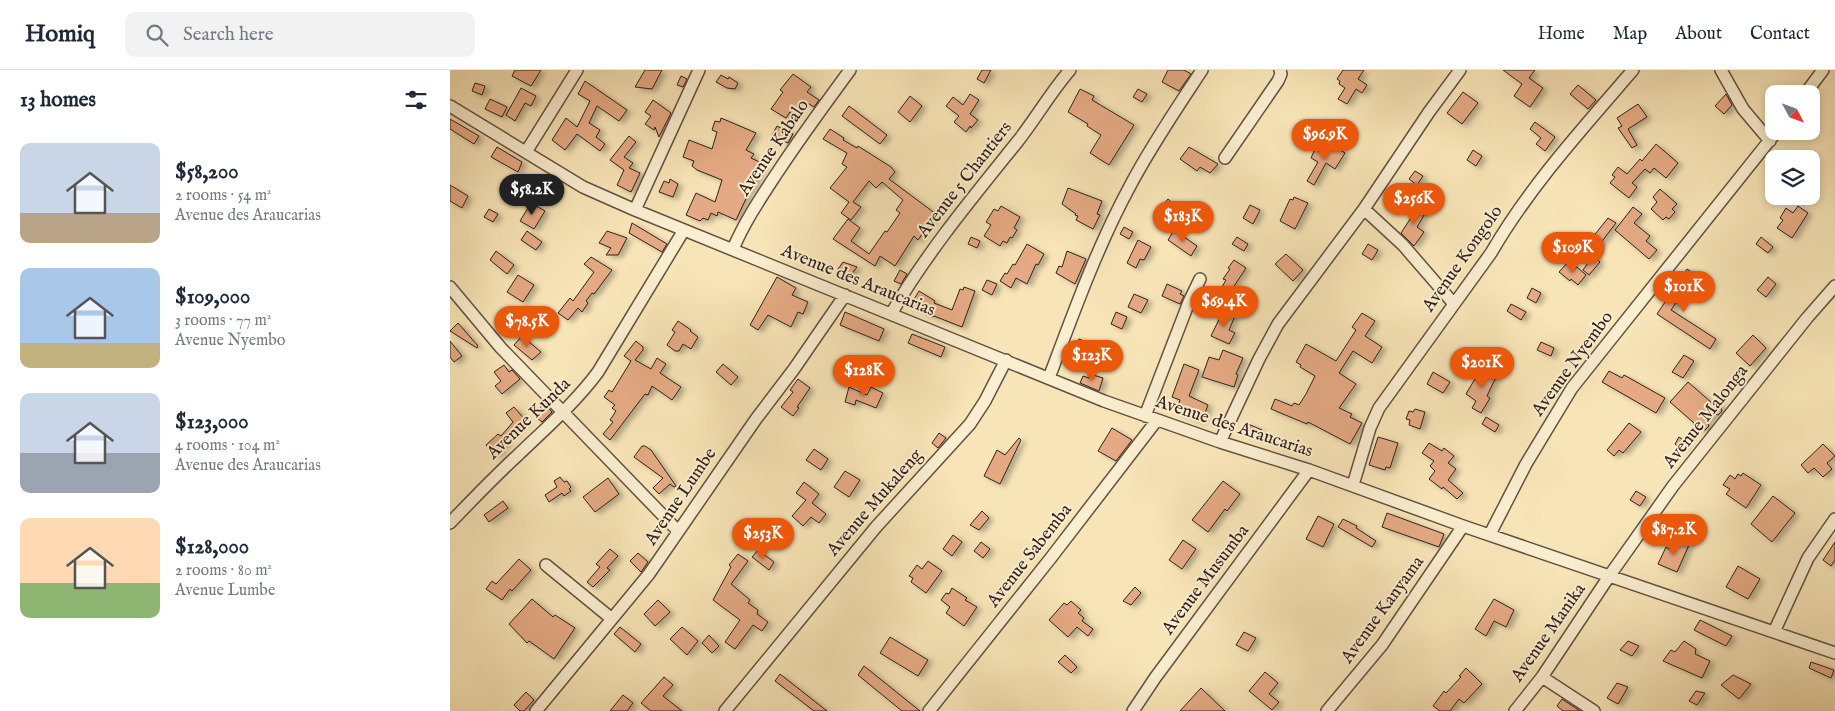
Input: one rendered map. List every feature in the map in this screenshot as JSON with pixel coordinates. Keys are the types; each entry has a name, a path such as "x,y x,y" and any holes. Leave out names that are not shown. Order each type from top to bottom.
{"street":[{"path":"526,152 577,70"},
{"path":"635,210 699,70"},
{"name":"Avenue Kabalo","path":"733,249 744,223 764,192 803,134 850,70"},
{"name":"Avenue 5 Chantiers","path":"891,314 941,237 1019,140 1070,70"},
{"path":"1049,378 1120,206 1150,152 1202,70"},
{"path":"1225,158 1278,81 1281,74 1280,70"},
{"path":"1220,442 1259,359 1278,324 1364,209 1424,119 1460,70"},
{"name":"Avenue Kongolo","path":"1353,485 1367,436 1379,408 1491,253 1527,198 1568,145 1634,70"},
{"path":"1721,70 1743,109 1770,141"},
{"path":"1812,85 1823,70"},
{"name":"Avenue des Araucarias","path":"450,106 583,187 635,210 1104,401 1220,442 1353,485 1463,526 1835,653"},
{"name":"Avenue Nyembo","path":"1490,534 1526,464 1572,388 1770,141"},
{"path":"1364,209 1403,245 1454,304"},
{"name":"Avenue Kunda","path":"450,523 503,468 564,412 598,372 684,230"},
{"path":"1144,416 1200,279"},
{"name":"Avenue Malonga","path":"1610,575 1673,486 1807,318 1835,286"},
{"path":"450,287 501,348 678,531"},
{"name":"Avenue Lumbe","path":"536,711 649,574 845,295"},
{"name":"Avenue Mukaleng","path":"725,711 876,527 970,424 985,402 1006,360"},
{"name":"Avenue Sabemba","path":"929,711 1050,559 1157,420"},
{"name":"Avenue Musumba","path":"1133,711 1155,678 1309,470"},
{"path":"1774,632 1808,558 1835,519"},
{"name":"Avenue Kanyama","path":"1327,711 1382,645 1463,526"},
{"path":"546,565 612,619"},
{"name":"Avenue Manika","path":"1515,711 1542,677 1610,575"},
{"path":"1542,677 1594,711"}],"building":[{"path":"515,70 541,70 531,86 512,76"},
{"path":"645,70 662,70 652,89 635,87"},
{"path":"982,70 991,70 984,83 977,79"},
{"path":"1168,70 1184,70 1191,74 1179,91 1162,82"},
{"path":"1343,70 1364,70 1358,79 1367,85 1362,93 1356,89 1347,104 1338,99 1345,88 1339,84 1340,81 1337,79"},
{"path":"1503,70 1535,70 1529,78 1543,88 1530,107 1514,96 1522,84"},
{"path":"793,74 811,87 807,92 819,100 814,107 803,100 794,115 790,112 786,118 771,109 783,92 780,90"},
{"path":"721,75 728,79 729,77 738,83 735,89 727,88 716,82"},
{"path":"681,76 687,79 683,87 677,85"},
{"path":"585,81 627,110 619,121 597,106 589,123 600,130 596,137 605,144 600,151 577,134 565,150 552,140 566,118 577,127 590,101 578,94"},
{"path":"475,83 485,86 482,95 472,91"},
{"path":"1578,85 1596,100 1588,109 1570,94"},
{"path":"521,88 536,96 531,106 525,103 515,121 506,115"},
{"path":"1080,89 1094,96 1092,100 1134,125 1109,165 1090,153 1101,135 1087,126 1088,124 1068,112"},
{"path":"1138,89 1147,94 1142,102 1133,97"},
{"path":"1463,92 1478,103 1462,124 1447,113"},
{"path":"970,94 979,100 970,114 978,120 966,132 954,122 959,116 946,106 953,97 963,105"},
{"path":"1726,94 1732,105 1724,114 1715,106"},
{"path":"910,96 922,106 910,122 898,112"},
{"path":"490,99 507,107 502,117 485,109"},
{"path":"653,100 671,113 659,137 655,127 654,130 645,124 651,116 645,112"},
{"path":"1638,104 1647,117 1628,129 1637,145 1632,148 1618,128 1622,126 1617,118"},
{"path":"849,106 887,135 880,144 842,116"},
{"path":"721,118 756,133 746,150 754,154 751,158 764,164 736,220 718,212 717,216 711,213 708,220 703,218 700,221 686,215 696,193 715,202 722,180 697,170 692,166 694,161 683,157 689,140 712,149 717,132 712,130 715,121 720,122"},
{"path":"450,119 479,136 474,144 450,129"},
{"path":"1535,122 1555,137 1545,151 1536,144 1541,138 1530,129"},
{"path":"777,126 793,134 788,143 772,135"},
{"path":"830,129 844,138 843,140 857,148 858,146 891,167 895,172 889,179 936,214 918,240 914,236 895,266 880,256 875,266 833,239 848,219 860,228 851,241 869,254 900,213 896,210 903,200 882,182 876,188 869,181 853,202 861,207 851,220 841,213 849,202 830,188 847,167 842,164 847,153 823,139"},
{"path":"629,136 636,142 624,157 633,163 629,168 640,173 631,192 617,185 624,170 610,160"},
{"path":"1656,144 1678,163 1666,178 1654,168 1650,173 1645,169 1632,183 1637,187 1629,198 1610,183 1615,177 1612,175 1618,167 1627,174 1640,159 1642,161"},
{"path":"1332,145 1345,153 1335,169 1326,163 1314,185 1307,181 1318,162 1311,158 1315,149 1322,153 1325,149 1328,151"},
{"path":"497,147 522,162 518,172 491,157"},
{"path":"1189,147 1218,164 1210,173 1200,167 1197,171 1180,159"},
{"path":"1473,150 1482,156 1476,166 1467,160"},
{"path":"1415,171 1423,176 1417,185 1409,179"},
{"path":"670,179 678,184 673,197 659,192 664,181 669,183"},
{"path":"450,185 468,196 462,208 450,201"},
{"path":"1068,188 1102,201 1097,214 1100,215 1093,229 1076,220 1078,216 1062,204"},
{"path":"1660,189 1677,204 1672,209 1675,212 1669,219 1666,217 1663,220 1651,209 1657,202 1653,197"},
{"path":"1294,197 1308,203 1295,229 1280,221 1290,199 1293,200"},
{"path":"1168,199 1180,210 1172,219 1166,214 1168,212 1161,207"},
{"path":"531,203 545,211 534,229 520,221"},
{"path":"1416,204 1427,210 1417,227 1424,232 1414,246 1401,233 1412,216 1410,214"},
{"path":"1250,205 1260,210 1253,224 1243,218"},
{"path":"1001,206 1020,217 1014,228 1017,230 1012,238 1010,237 1007,243 1003,241 1000,246 984,236 991,225 986,222 994,209 998,211"},
{"path":"1798,206 1808,213 1792,238 1777,228 1783,220 1780,218 1786,208 1793,213"},
{"path":"1633,207 1642,214 1634,223 1650,236 1646,241 1657,250 1649,259 1615,230"},
{"path":"489,209 498,214 493,222 484,217"},
{"path":"1608,218 1616,223 1596,249 1588,243"},
{"path":"632,223 667,244 662,252 629,233"},
{"path":"1124,227 1133,232 1129,239 1120,234"},
{"path":"1174,230 1197,246 1191,256 1168,240"},
{"path":"527,231 542,242 536,250 521,240"},
{"path":"607,231 627,238 618,255 606,255 611,248 599,243"},
{"path":"971,237 980,241 977,248 968,244"},
{"path":"1237,237 1248,244 1244,251 1232,244"},
{"path":"1761,237 1773,247 1768,253 1756,244"},
{"path":"1138,240 1151,247 1144,260 1140,259 1136,268 1127,263"},
{"path":"1027,244 1044,254 1038,265 1036,264 1027,284 1016,278 1011,288 1000,281 1013,264 1015,265"},
{"path":"1368,244 1378,250 1372,260 1362,254"},
{"path":"496,251 514,265 507,274 490,260"},
{"path":"1067,251 1086,259 1075,284 1056,273 1059,266 1062,267"},
{"path":"1286,254 1303,270 1293,281 1275,264"},
{"path":"1593,256 1600,262 1589,275 1583,270"},
{"path":"591,257 612,270 594,294 592,293 586,301 588,303 582,312 578,308 568,320 558,313 570,298 573,301 594,272 584,264"},
{"path":"1234,260 1246,268 1223,303 1215,299 1226,280 1223,279 1230,269 1228,268"},
{"path":"843,262 857,267 848,279 838,272"},
{"path":"1568,262 1575,269 1577,267 1586,275 1578,285 1559,272"},
{"path":"1687,269 1695,274 1671,310 1716,339 1710,349 1657,314"},
{"path":"900,270 907,274 901,284 894,281"},
{"path":"518,275 534,285 523,302 507,292"},
{"path":"777,277 796,288 792,295 808,302 803,314 798,312 791,327 768,315 758,330 750,325"},
{"path":"1768,277 1776,284 1766,297 1757,290"},
{"path":"987,280 997,284 992,295 982,290"},
{"path":"1167,284 1182,291 1180,294 1184,296 1180,304 1162,296"},
{"path":"964,287 975,291 962,327 933,317 928,313 927,315 911,304 919,291 935,301 934,303 952,310 960,289 963,290"},
{"path":"1532,288 1541,293 1536,303 1527,298"},
{"path":"1134,294 1148,300 1141,313 1128,307"},
{"path":"1511,304 1526,312 1521,320 1507,311"},
{"path":"1223,311 1235,316 1229,330 1235,333 1229,344 1211,336"},
{"path":"845,312 884,329 879,341 840,325"},
{"path":"1116,312 1127,317 1122,329 1111,324"},
{"path":"1362,313 1375,321 1365,336 1382,347 1372,363 1353,351 1339,373 1356,384 1339,408 1352,414 1350,417 1362,423 1350,444 1308,422 1307,424 1271,409 1275,399 1292,406 1294,403 1299,405 1306,394 1315,376 1300,367 1301,365 1296,362 1306,344 1336,361 1356,330 1352,327"},
{"path":"678,321 698,337 691,349 683,344 679,351 675,351 667,345 675,332 672,330"},
{"path":"458,323 478,346 477,348 450,331"},
{"path":"912,334 945,347 941,357 908,343"},
{"path":"1753,335 1766,348 1750,366 1736,353"},
{"path":"522,336 541,352 532,360 514,345"},
{"path":"1079,339 1111,352 1108,363 1075,350"},
{"path":"450,341 462,356 454,362 450,357"},
{"path":"636,341 643,347 643,350 635,360 651,369 657,358 666,364 660,373 681,387 672,400 652,386 648,395 645,394 610,440 603,434 613,422 610,420 616,411 612,408 615,405 604,397 609,390 612,392 631,361 624,356"},
{"path":"1541,342 1554,348 1551,356 1537,350"},
{"path":"1223,350 1243,358 1236,374 1238,375 1234,387 1202,377 1209,357 1219,360"},
{"path":"1684,355 1694,361 1683,378 1672,372"},
{"path":"723,364 738,377 731,385 716,372"},
{"path":"1184,364 1199,370 1189,396 1208,405 1202,421 1176,412 1180,400 1172,397"},
{"path":"504,365 509,372 512,370 520,379 502,394 495,386 501,381 494,372"},
{"path":"1482,367 1497,375 1487,396 1490,398 1481,413 1472,408 1476,401 1466,394"},
{"path":"1609,371 1622,378 1624,375 1665,398 1656,413 1602,382"},
{"path":"1433,372 1450,382 1443,393 1427,384"},
{"path":"1090,374 1103,378 1099,391 1080,383 1083,376 1089,378"},
{"path":"798,379 810,388 793,416 781,407 793,392 790,390"},
{"path":"1688,382 1712,403 1718,402 1722,411 1718,415 1715,414 1707,423 1709,426 1705,430 1694,427 1694,423 1670,402"},
{"path":"849,387 867,395 871,387 883,393 876,408 856,400 855,405 845,402"},
{"path":"544,403 552,412 542,422 534,415"},
{"path":"514,407 526,421 504,439 507,442 496,456 486,445 498,434 501,436 513,422 506,413"},
{"path":"1415,409 1425,412 1420,429 1409,425 1410,420 1406,419 1409,411 1413,412"},
{"path":"1486,417 1499,425 1495,432 1482,424"},
{"path":"1629,423 1641,432 1623,453 1619,450 1614,456 1607,450"},
{"path":"1248,424 1262,430 1258,438 1245,432"},
{"path":"1112,428 1132,440 1116,461 1098,451"},
{"path":"939,433 946,438 938,448 932,443"},
{"path":"1378,437 1398,443 1390,468 1386,467 1385,470 1369,465"},
{"path":"1679,437 1686,442 1682,449 1675,444"},
{"path":"1019,438 1021,440 1000,484 984,476 997,450 1005,455"},
{"path":"1429,443 1442,451 1444,448 1454,456 1448,463 1456,469 1448,480 1463,493 1457,499 1443,487 1442,489 1429,479 1435,471 1430,466 1434,461 1422,453"},
{"path":"1823,444 1835,456 1827,463 1832,469 1823,477 1814,468 1808,473 1801,465"},
{"path":"642,446 651,450 676,486 674,487 670,484 659,494 653,488 663,478 634,457"},
{"path":"814,449 828,459 821,470 806,460"},
{"path":"845,471 860,480 849,497 834,487"},
{"path":"1743,473 1761,485 1746,508 1726,494 1730,489 1723,485 1730,475 1735,479 1738,474 1741,476"},
{"path":"560,477 564,482 567,481 571,491 564,496 562,493 549,502 545,495 557,487 554,481"},
{"path":"608,478 619,494 595,512 583,497"},
{"path":"1223,481 1240,494 1227,511 1225,509 1208,532 1192,520"},
{"path":"804,482 819,494 812,503 826,514 819,523 811,517 803,526 792,516 806,500 796,493"},
{"path":"1636,491 1646,497 1640,506 1630,500"},
{"path":"1773,496 1795,513 1772,542 1751,524"},
{"path":"503,501 508,508 489,522 484,515"},
{"path":"982,511 989,518 979,530 970,525"},
{"path":"1387,513 1444,534 1439,547 1382,527"},
{"path":"1318,516 1334,524 1323,547 1306,539"},
{"path":"1343,519 1357,526 1356,528 1376,541 1372,547 1338,527"},
{"path":"953,535 962,542 952,556 943,549"},
{"path":"1674,539 1689,545 1677,572 1658,564 1666,547 1669,549"},
{"path":"1183,540 1196,549 1182,569 1169,560"},
{"path":"981,542 990,549 983,558 974,551"},
{"path":"1835,542 1835,560 1831,566 1823,560"},
{"path":"610,549 618,556 607,568 610,570 593,587 587,582 600,567 596,564"},
{"path":"758,550 774,562 769,570 752,557"},
{"path":"638,553 648,562 641,572 630,561"},
{"path":"738,554 748,561 731,584 750,600 748,603 758,610 757,614 768,622 762,631 753,625 735,649 725,642 740,620 713,600 731,567 729,565"},
{"path":"519,559 531,570 512,591 510,589 502,600 486,589 492,581 496,584"},
{"path":"928,561 942,571 926,593 911,582 913,578 909,576 917,565 922,569"},
{"path":"1738,566 1760,579 1748,599 1726,587"},
{"path":"1135,587 1141,593 1131,605 1123,601"},
{"path":"952,588 967,598 965,600 977,607 964,626 946,613 950,607 941,600 946,593 949,594"},
{"path":"532,599 553,617 555,615 575,628 554,659 529,641 527,643 509,624"},
{"path":"1494,599 1514,610 1506,627 1494,621 1486,636 1475,629"},
{"path":"658,600 670,612 655,626 644,614"},
{"path":"1071,601 1081,610 1078,613 1084,618 1082,621 1093,629 1088,636 1077,627 1068,637 1049,620 1064,603 1067,605"},
{"path":"1700,620 1732,636 1726,646 1694,630"},
{"path":"620,627 641,644 635,652 614,634"},
{"path":"682,627 698,641 687,655 670,639"},
{"path":"1244,632 1256,638 1248,651 1236,645"},
{"path":"709,635 719,646 712,653 702,643"},
{"path":"890,637 928,660 918,676 880,653"},
{"path":"1628,641 1639,646 1632,656 1620,650"},
{"path":"1684,641 1696,649 1695,654 1710,661 1702,678 1663,661 1671,650 1675,652"},
{"path":"1065,655 1077,667 1071,673 1058,662"},
{"path":"1811,662 1834,670 1831,678 1809,668"},
{"path":"864,666 920,711 902,711 858,675"},
{"path":"1466,668 1482,684 1464,703 1459,699 1450,711 1440,711 1433,706 1444,691 1446,693 1461,677 1459,676"},
{"path":"1265,672 1278,683 1269,694 1279,702 1272,710 1249,691"},
{"path":"780,674 827,711 814,711 775,681"},
{"path":"1733,675 1751,684 1739,699 1721,685"},
{"path":"664,677 673,685 663,696 682,711 651,711 641,703"},
{"path":"1617,683 1628,687 1618,704 1607,698"},
{"path":"1201,688 1225,711 1180,711"},
{"path":"1696,691 1705,693 1697,705 1689,701"},
{"path":"526,692 534,700 524,711 520,711 514,705"},
{"path":"623,695 633,703 627,711 610,711"},
{"path":"1562,699 1580,711 1563,711 1557,706"}]}
